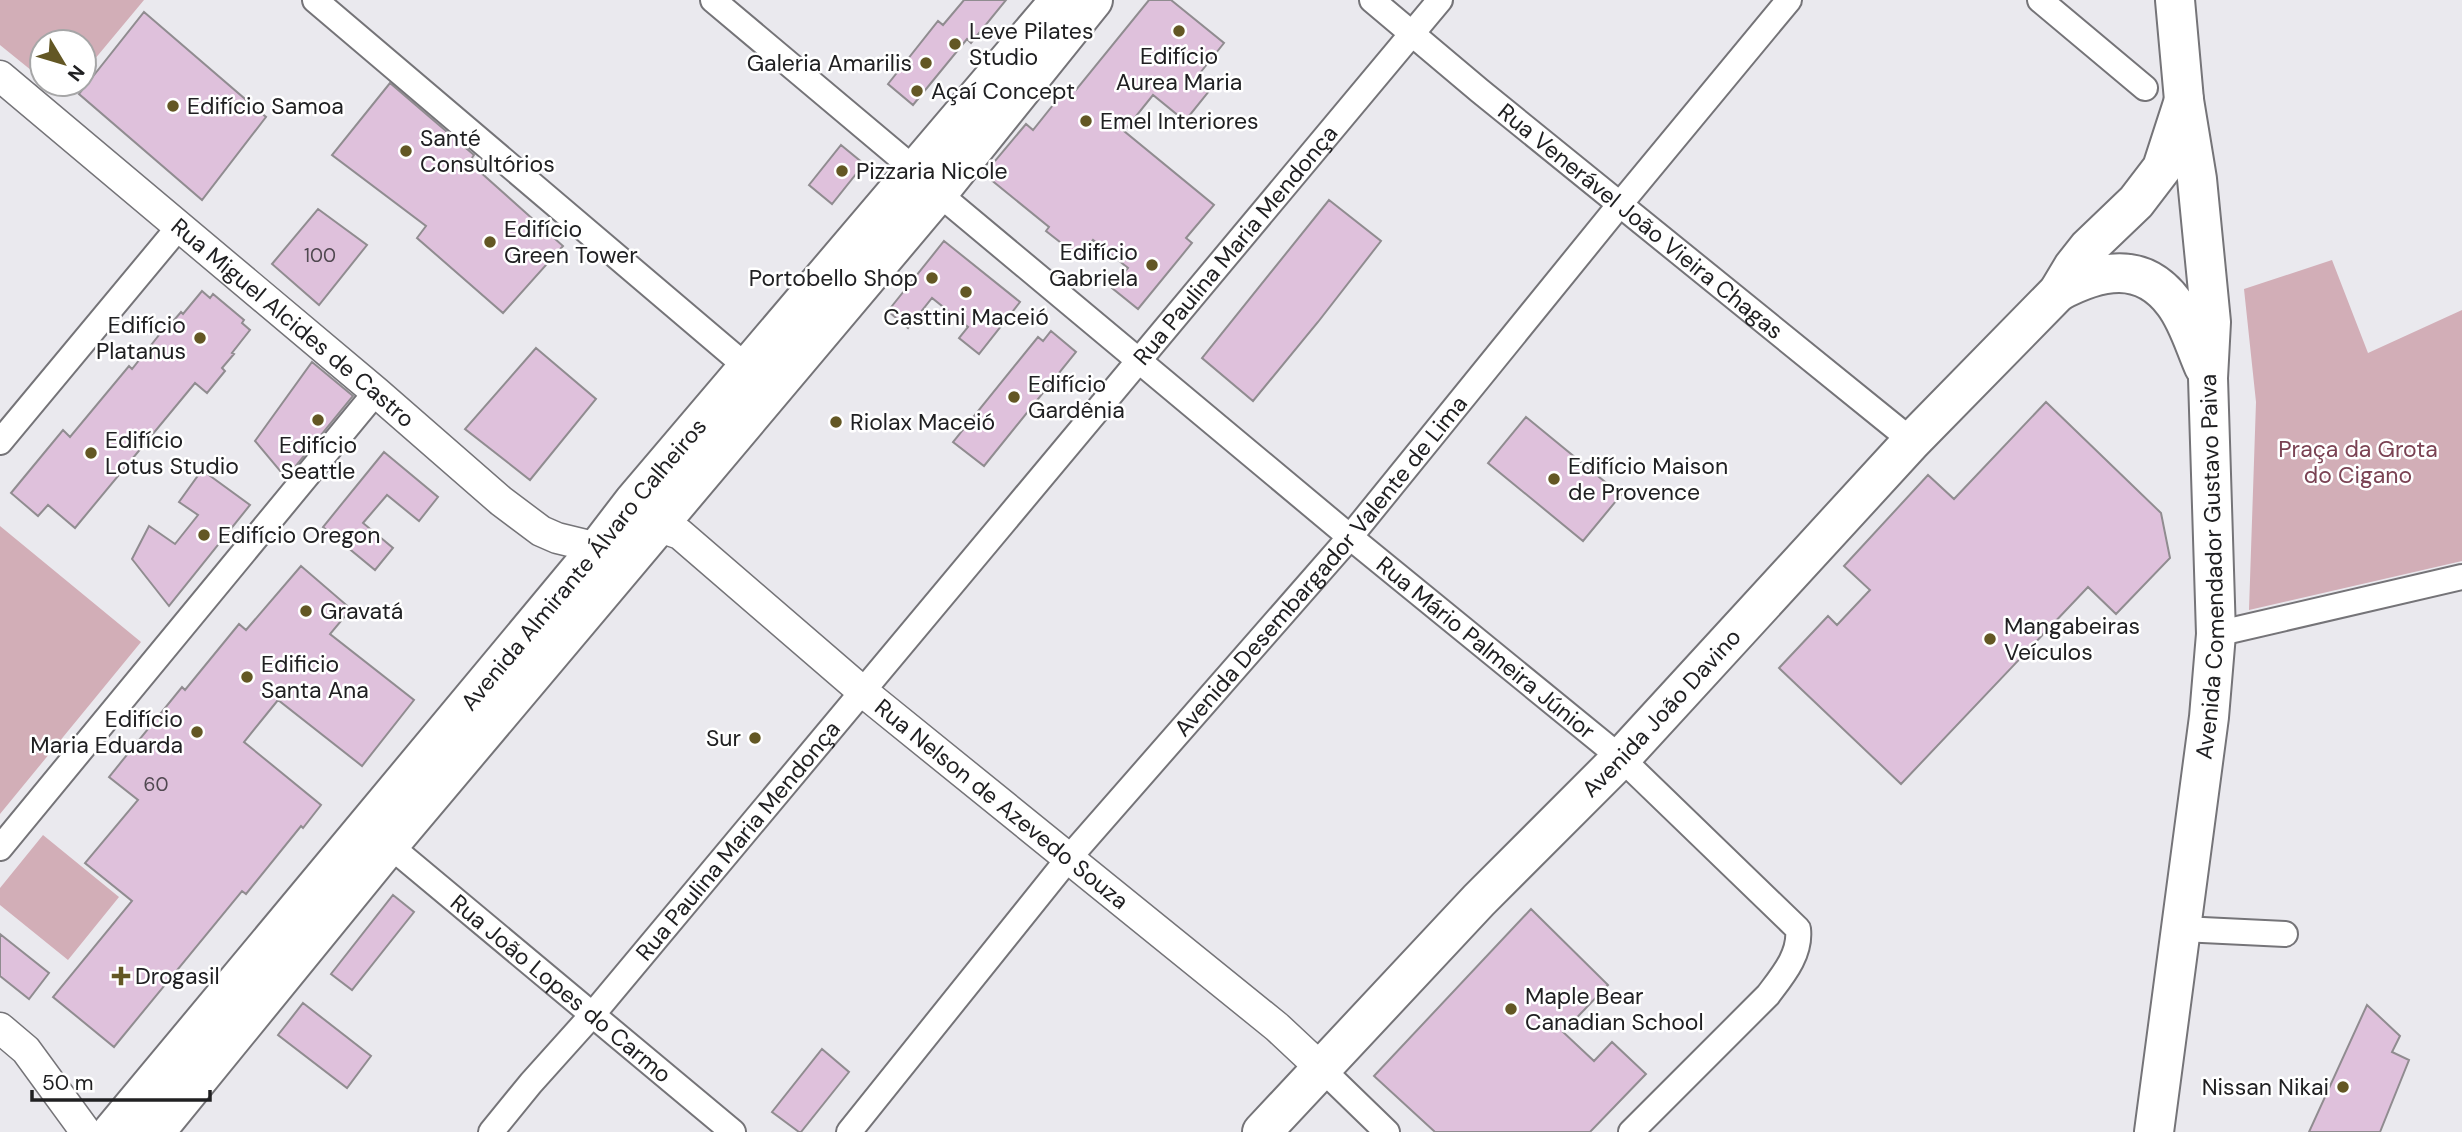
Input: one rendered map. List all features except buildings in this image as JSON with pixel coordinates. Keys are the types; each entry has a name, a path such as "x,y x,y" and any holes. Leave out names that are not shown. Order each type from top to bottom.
{"main road":[{"name":"Avenida Almirante Álvaro Calheiros","path":"155,1132 389,845 657,526 926,181 1060,0"},
{"name":"Avenida Almirante Álvaro Calheiros","path":"112,1132 598,548 634,500 748,368 1093,0"},
{"name":"Avenida Comendador Gustavo Paiva","path":"2154,1132 2209,717 2216,634 2208,378 2211,322 2197,179 2184,100 2175,0"},
{"name":"Avenida João Davino","path":"1262,1132 1323,1070 1479,900 1621,758 1912,441 2058,292 2088,248 2136,202 2162,168 2184,100"},
{"name":"Avenida João Davino","path":"2058,292 2097,275 2119,272 2141,276 2158,287 2175,304 2208,378"}],"street":[{"path":"315,0 748,368"},
{"name":"Rua Mário Palmeira Júnior","path":"713,0 1350,537 1621,758 1798,929 1800,943 1768,995 1631,1132"},
{"name":"Rua Venerável João Vieira Chagas","path":"1372,0 1912,441"},
{"name":"Rua Paulina Maria Mendonça","path":"491,1132 593,1014 1440,0"},
{"name":"Avenida Desembargador Valente de Lima","path":"849,1132 1068,859 1350,537 1620,203 1789,0"},
{"path":"2040,0 2144,88"},
{"name":"Rua Miguel Alcides de Castro","path":"0,76 376,392 501,501 541,531 557,538 598,548"},
{"path":"0,442 178,228"},
{"path":"0,848 376,392"},
{"path":"598,548 657,526"},
{"name":"Rua Nelson de Azevedo Souza","path":"657,526 680,534 862,691 1277,1027 1387,1132"},
{"path":"2216,634 2462,577"},
{"name":"Rua João Lopes do Carmo","path":"389,845 733,1132"},
{"path":"2182,929 2285,934"},
{"path":"0,1028 26,1050 86,1132"}],"green space":[{"path":"0,0 144,0 98,55 98,28 28,28 28,68 0,45"},
{"name":"Praça da Grota do Cigano","path":"2332,260 2368,353 2462,310 2462,561 2249,610 2256,402 2244,289"},
{"path":"0,526 141,642 0,814"},
{"path":"43,835 119,897 68,960 0,905 0,888"}],"place":[{"name":"Edifício Aurea Maria","path":"1179,31"},
{"name":"Leve Pilates Studio","path":"955,44"},
{"name":"Galeria Amarilis","path":"926,63"},
{"name":"Açaí Concept","path":"917,91"},
{"name":"Edifício Samoa","path":"173,106"},
{"name":"Emel Interiores","path":"1086,121"},
{"name":"Santé Consultórios","path":"406,151"},
{"name":"Pizzaria Nicole","path":"842,171"},
{"name":"Edifício Green Tower","path":"490,242"},
{"name":"Edifício Gabriela","path":"1152,265"},
{"name":"Portobello Shop","path":"932,278"},
{"name":"Casttini Maceió","path":"966,292"},
{"name":"Edifício Platanus","path":"200,338"},
{"name":"Edifício Gardênia","path":"1014,397"},
{"name":"Edifício Seattle","path":"318,420"},
{"name":"Riolax Maceió","path":"836,422"},
{"name":"Edifício Lotus Studio","path":"91,453"},
{"name":"Edifício Maison de Provence","path":"1554,479"},
{"name":"Edifício Oregon","path":"204,535"},
{"name":"Gravatá","path":"306,611"},
{"name":"Mangabeiras Veículos","path":"1990,639"},
{"name":"Edificio Santa Ana","path":"247,677"},
{"name":"Edifício Maria Eduarda","path":"197,732"},
{"name":"Sur","path":"755,738"},
{"name":"Drogasil","path":"121,976"},
{"name":"Maple Bear Canadian School","path":"1511,1009"},
{"name":"Nissan Nikai","path":"2343,1087"}]}
